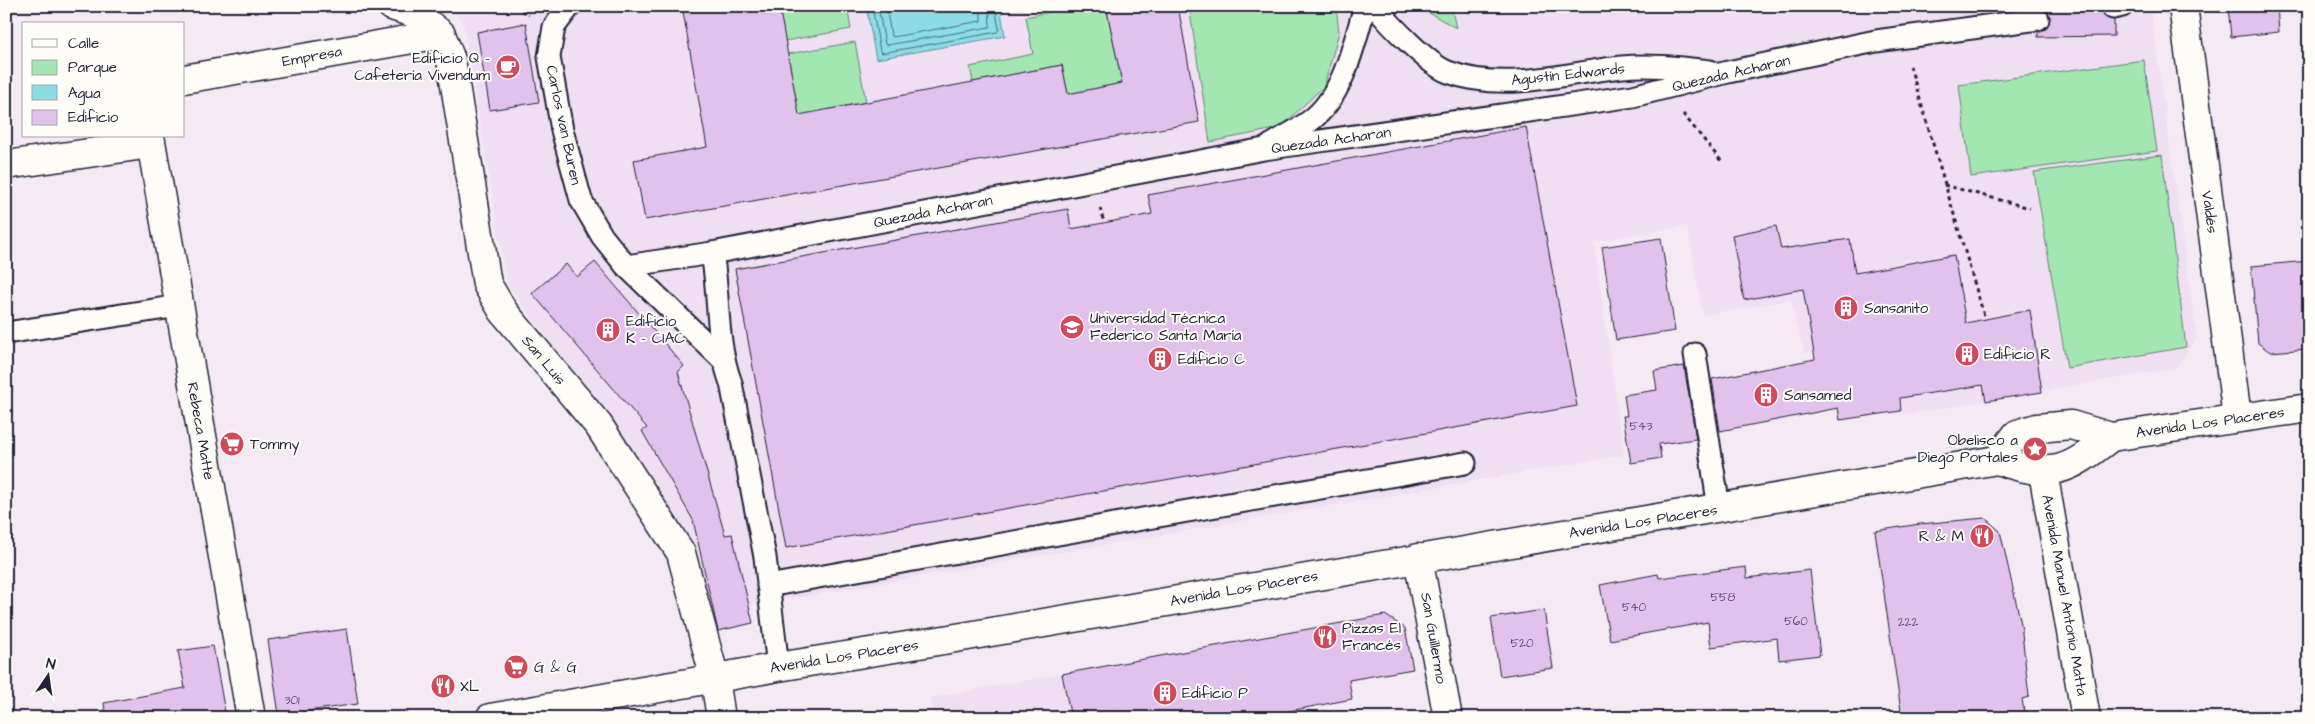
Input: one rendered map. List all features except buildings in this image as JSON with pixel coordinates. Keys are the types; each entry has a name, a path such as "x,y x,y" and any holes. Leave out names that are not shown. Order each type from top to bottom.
{"street":[{"name":"San Luis","path":"392,6 416,14 441,34 452,60 487,284 503,311 599,426 681,554 715,679 721,718"},
{"name":"Valdés","path":"2183,6 2237,417"},
{"name":"Empresa","path":"185,79 441,34"},
{"path":"6,165 150,140"},
{"name":"Rebeca Matte","path":"150,140 251,718"},
{"name":"Avenida Los Placeres","path":"1997,460 2018,434 2037,428 2071,424 2111,437 2237,417 2309,408"},
{"name":"Avenida Los Placeres","path":"490,718 715,679 778,666 962,637 1997,460 2043,472 2064,468 2081,460 2111,437"},
{"name":"Avenida Manuel Antonio Matta","path":"2043,472 2086,718"},
{"name":"San Guillermo","path":"1418,558 1448,718"}],"lane":[{"name":"Carlos van Buren","path":"570,6 554,27 549,58 562,130 581,200 602,236 626,266 722,359"},
{"path":"1264,149 1312,120 1327,104 1349,57 1365,6"},
{"name":"Agustín Edwards","path":"1374,6 1420,52 1446,72 1475,80 1521,82 1624,67 1728,72"},
{"name":"Quezada Acharan","path":"626,266 712,252 1264,149 1633,96 1728,72 1876,41 2038,19"},
{"path":"712,252 722,359 731,383 765,557 778,666"},
{"path":"6,333 180,306"},
{"path":"1695,354 1719,508"},
{"path":"768,586 1159,516 1465,464"}],"path":[{"path":"1905,37 1910,70 1985,319"},
{"path":"1662,89 1722,162"},
{"path":"1944,185 2030,208"}],"shaded area":[{"name":"Universidad Técnica Federico Santa María","path":"446,6 2150,6 2197,338 2176,368 1904,415 1893,339 1804,353 1790,300 1703,315 1687,226 1594,242 1624,455 749,606 753,623 718,631 689,543 598,406 507,284 463,21"},
{"name":"Edificio P","path":"1254,638 1268,718 934,718 930,698"}],"green space":[{"path":"779,6 847,6 851,29 785,41"},
{"path":"1078,6 1106,6 1122,83 1068,94 1062,65 973,82 970,67 1033,54 1026,17"},
{"path":"1189,6 1336,6 1339,32 1324,86 1280,128 1210,142"},
{"path":"1417,6 1451,6 1456,28"},
{"path":"855,42 866,102 834,108 838,126 802,132 788,54"},
{"path":"2144,60 2157,151 1971,177 1959,85"},
{"path":"2162,155 2186,347 2067,368 2034,172"}],"water":[{"path":"866,6 1000,6 1005,36 876,59"}],"place":[{"name":"Edificio Q - Cafetería Vivendum","path":"508,67"},
{"name":"Sansanito","path":"1846,308"},
{"name":"Universidad Técnica Federico Santa María","path":"1072,327"},
{"name":"Edificio K - CIAC","path":"608,330"},
{"name":"Edificio R","path":"1967,354"},
{"name":"Edificio C","path":"1160,359"},
{"name":"Sansamed","path":"1766,395"},
{"name":"Tommy","path":"232,444"},
{"name":"Obelisco a Diego Portales","path":"2035,449"},
{"name":"R & M","path":"1982,536"},
{"name":"Pizzas El Francés","path":"1325,637"},
{"name":"G & G","path":"516,667"},
{"name":"XL","path":"443,686"},
{"name":"Edificio P","path":"1165,693"}]}
